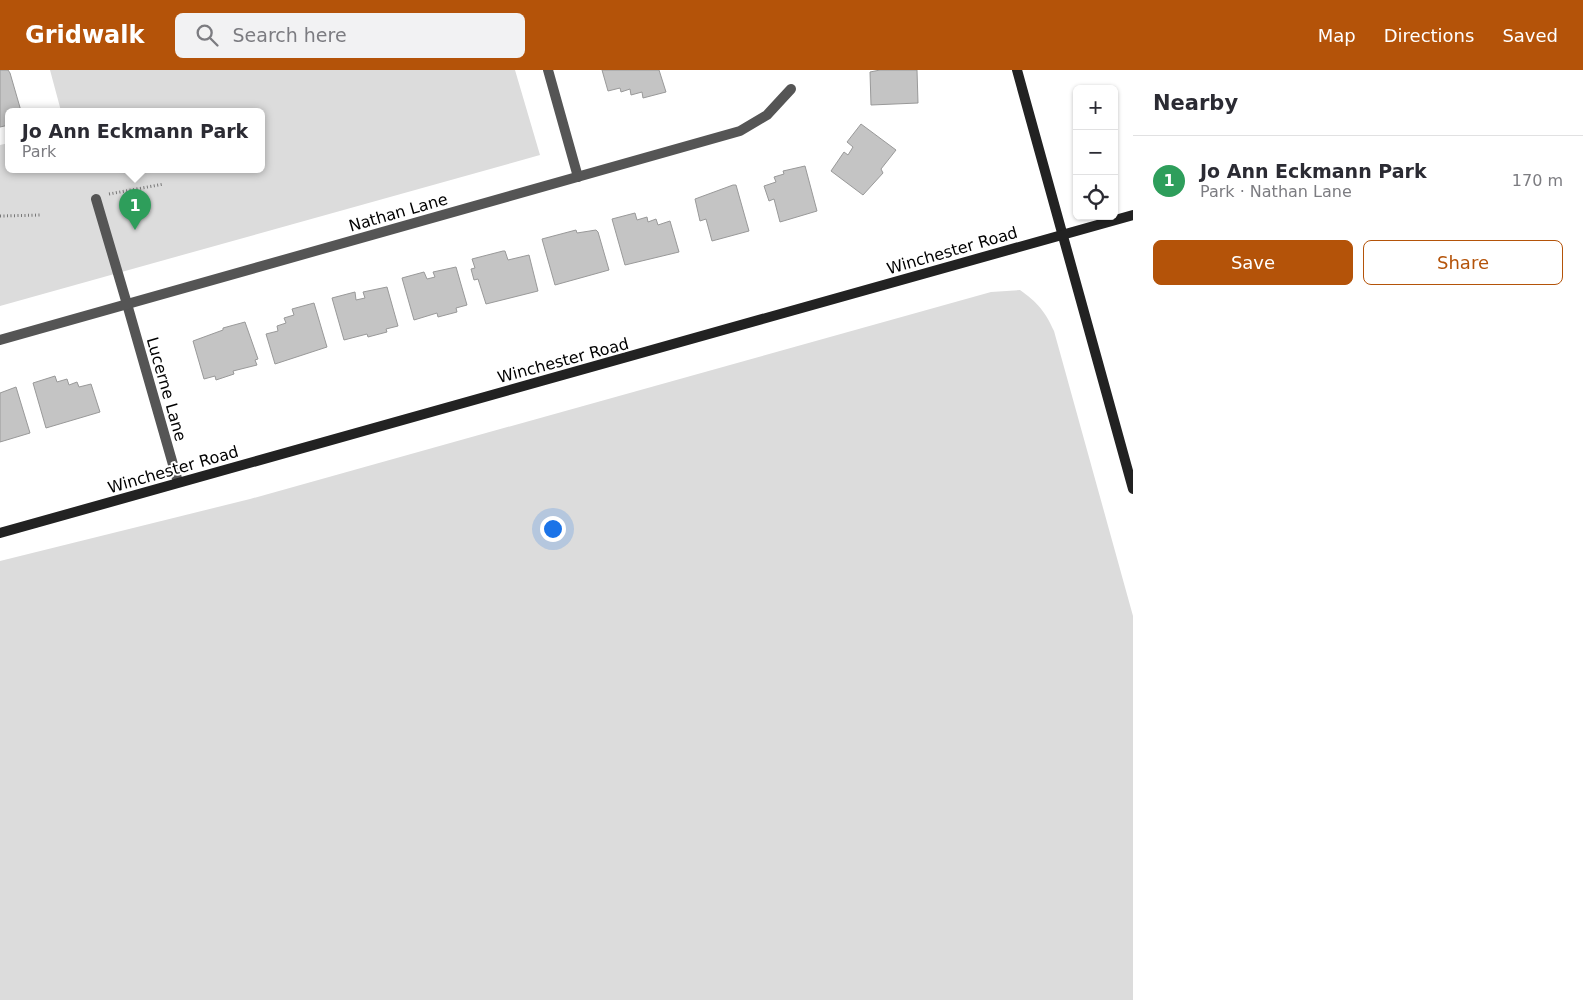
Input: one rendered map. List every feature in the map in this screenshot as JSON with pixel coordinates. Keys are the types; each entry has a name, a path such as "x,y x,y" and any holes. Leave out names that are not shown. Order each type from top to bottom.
{"main road":[{"path":"1017,70 1133,489"},
{"name":"Winchester Road","path":"0,533 1133,215"}],"street":[{"path":"548,70 578,177"},
{"name":"Nathan Lane","path":"0,340 740,131 767,115 791,89"},
{"name":"Lucerne Lane","path":"96,199 178,482"}],"path":[{"path":"96,199 138,187 164,184"},
{"path":"0,216 40,215"}],"shaded area":[{"path":"50,70 515,70 540,155 0,306 0,145 5,144 5,173 265,173 265,108 60,108"},
{"path":"1020,290 1040,308 1054,331 1133,616 1133,1000 0,1000 0,561 250,499 991,292"}],"building":[{"path":"0,70 8,70 20,108 5,108 5,126 0,127"},
{"path":"602,70 659,70 666,92 643,98 642,92 631,95 630,89 621,92 620,88 608,91"},
{"path":"880,70 917,70 918,103 871,105 870,72"},
{"path":"861,124 896,150 881,169 883,173 863,195 831,171 844,152 848,155 853,147 847,142"},
{"path":"805,166 817,211 780,222 774,199 769,201 764,186 776,182 774,177 784,174 783,171"},
{"path":"736,185 749,231 712,241 706,219 700,221 695,199"},
{"path":"635,213 637,220 647,217 648,222 656,219 658,225 670,221 679,252 625,265 612,219"},
{"path":"576,230 577,233 596,230 598,232 609,270 555,285 542,239"},
{"path":"505,251 508,260 529,255 538,291 486,304 478,279 474,280 471,269 475,268 472,259"},
{"path":"456,267 467,305 456,308 457,312 438,317 437,313 414,320 402,278 424,272 427,279 435,277 433,272"},
{"path":"387,287 398,326 386,329 387,332 368,337 367,334 344,340 332,298 355,292 356,300 365,298 363,292"},
{"path":"314,303 327,347 275,364 266,334 278,331 277,326 286,323 284,318 294,315 292,309"},
{"path":"245,322 258,359 255,360 257,365 233,371 234,374 216,380 215,376 204,379 193,341 223,330 223,328"},
{"path":"55,376 57,382 67,379 69,385 77,382 79,387 91,384 100,412 46,428 33,383"},
{"path":"16,387 30,433 0,442 0,393"}],"place":[{"name":"Jo Ann Eckmann Park","path":"135,230"}]}
